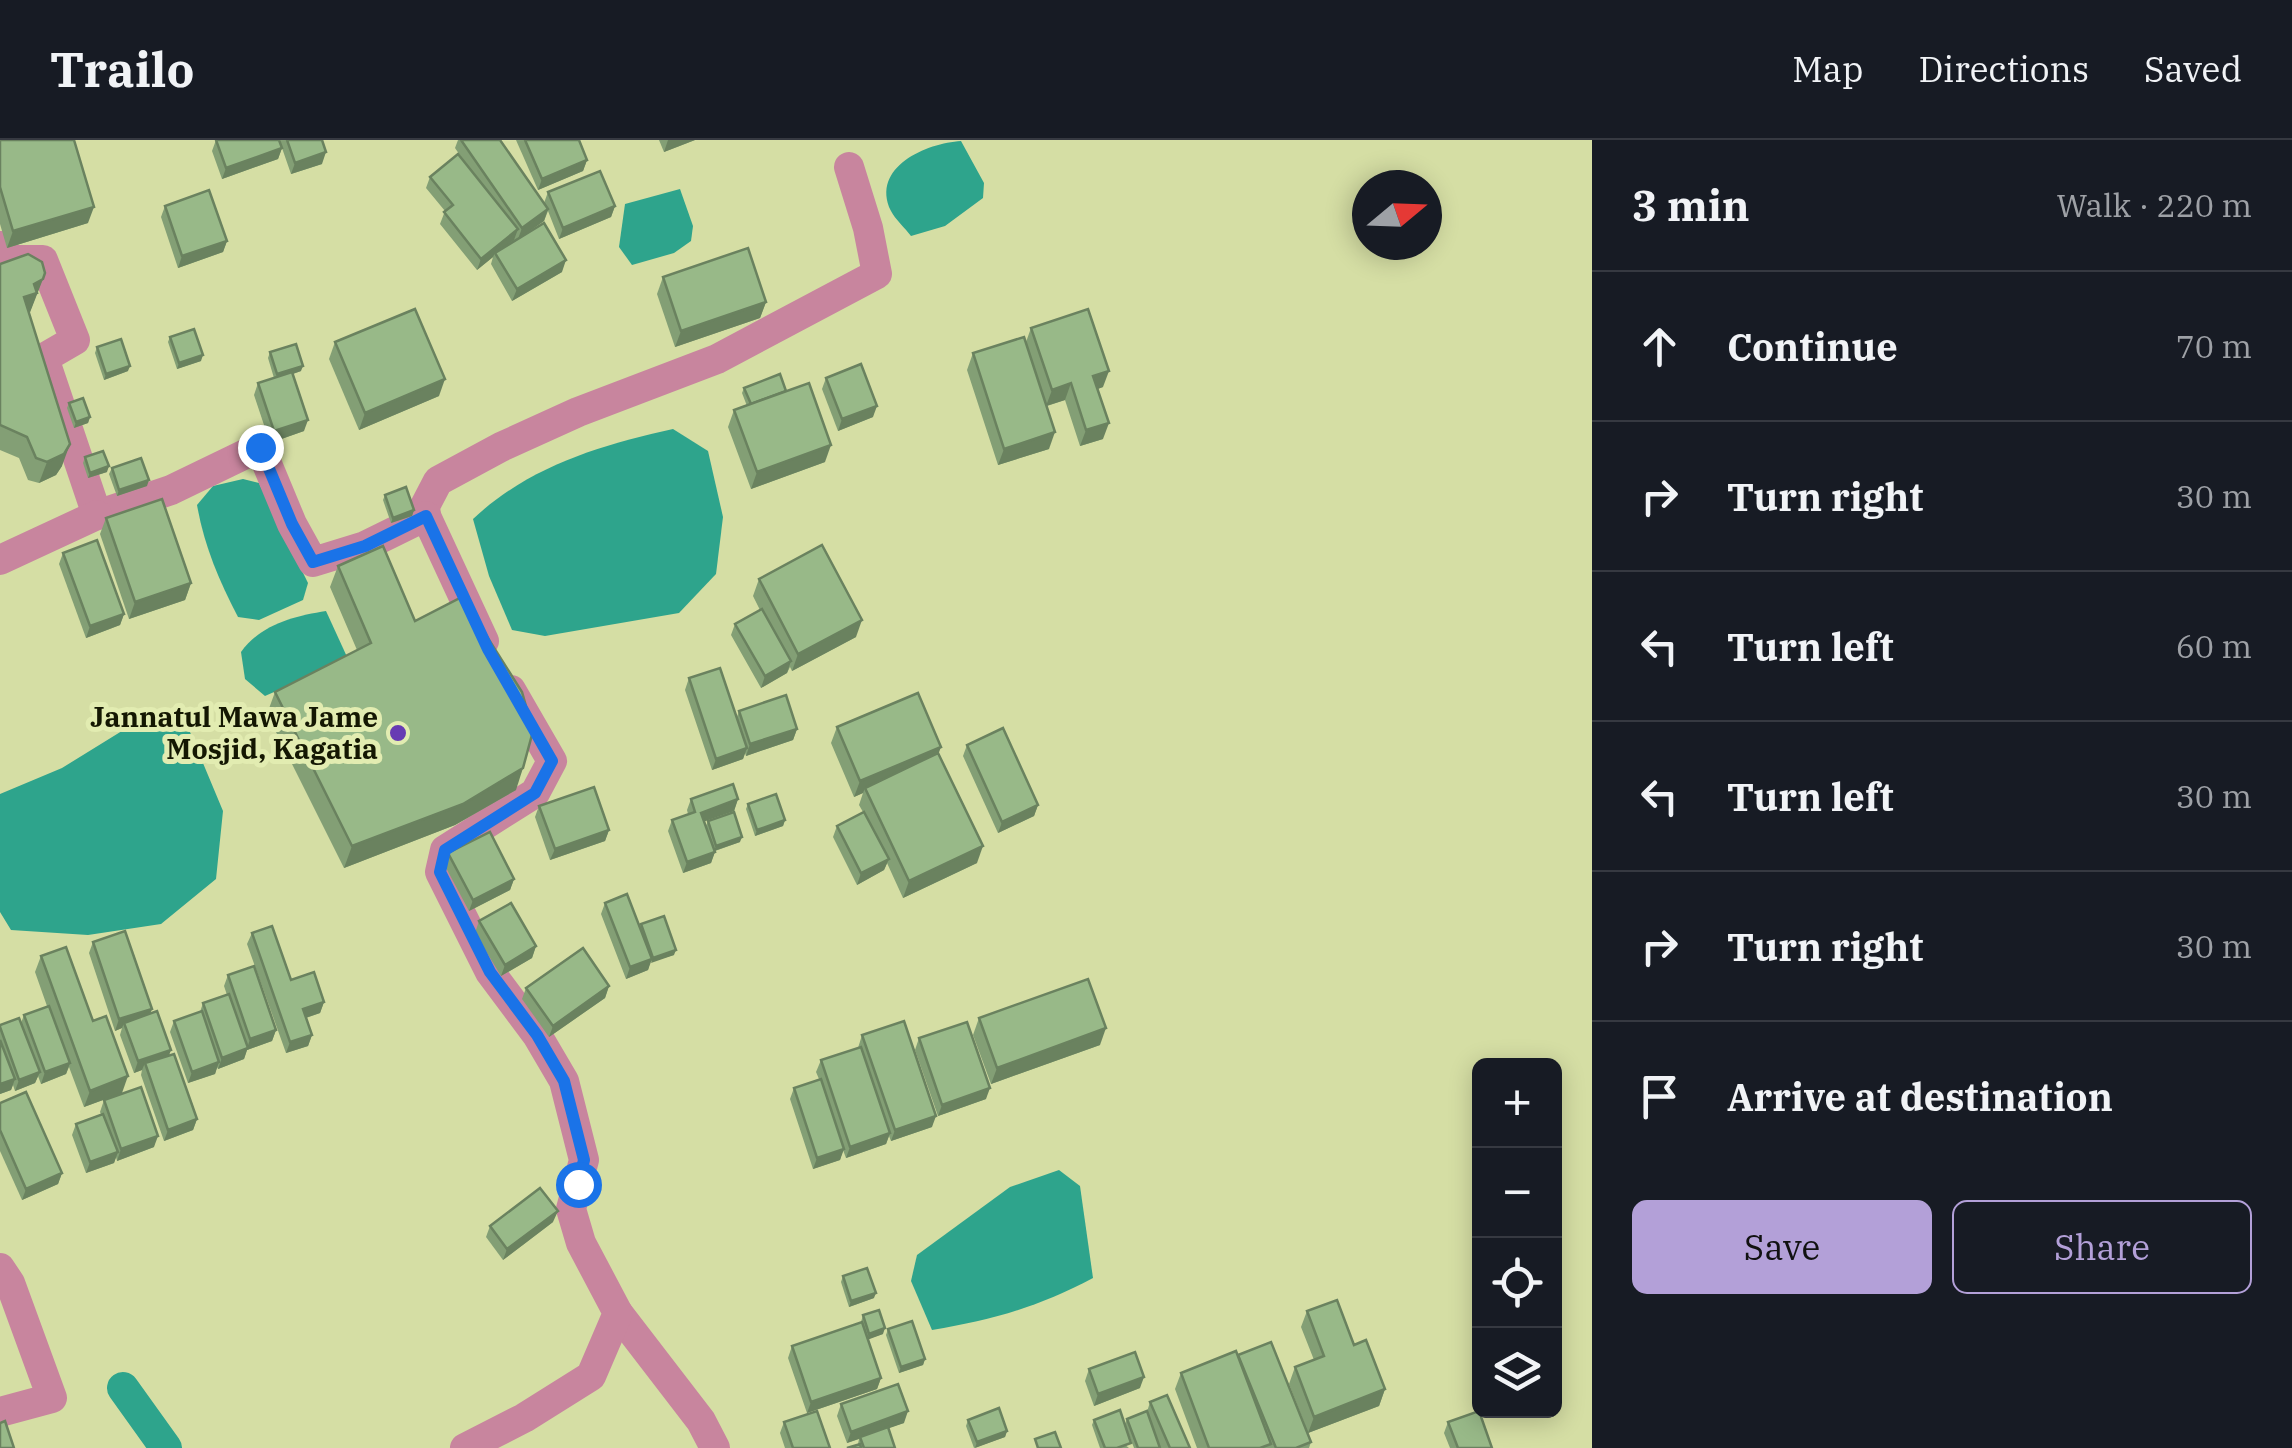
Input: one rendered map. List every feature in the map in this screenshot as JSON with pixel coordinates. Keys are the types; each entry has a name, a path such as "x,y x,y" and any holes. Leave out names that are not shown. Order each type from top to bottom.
{"street":[{"path":"715,1448 701,1421 618,1313 581,1242 571,1209 584,1160 564,1081 537,1035 490,972 440,872 445,850 535,793 552,761 488,649 426,516 425,506 438,481 501,447 578,412 717,359 877,274 849,166"},
{"path":"0,246 11,260 43,260 75,340 44,358 97,515"},
{"path":"0,560 97,515 171,490 260,447 292,524 313,562 365,546 426,516"},
{"path":"0,1268 10,1283 52,1398 0,1412"},
{"path":"464,1448 524,1418 591,1376 618,1313"}],"water":[{"path":"961,141 984,183 983,198 945,226 911,236 891,211 888,182 905,160 918,152"},
{"path":"680,189 693,226 691,241 674,253 632,265 619,247 625,204"},
{"path":"673,429 708,451 723,517 716,574 679,613 545,636 512,630 489,576 473,519 517,485 566,460"},
{"path":"243,479 259,483 308,583 303,600 259,620 238,617 213,562 197,505 213,486"},
{"path":"326,611 348,659 265,696 245,679 241,652 258,635 290,619"},
{"path":"130,726 190,732 223,811 216,879 161,924 88,935 11,930 0,912 0,794 62,768"},
{"path":"1059,1170 1080,1186 1093,1278 1015,1311 932,1330 911,1281 917,1255 1010,1187"}],"building":[{"path":"0,140 74,140 94,207 13,231 0,187"},
{"path":"216,140 279,140 282,148 226,168"},
{"path":"287,140 322,140 326,152 295,163"},
{"path":"461,140 500,140 548,209 522,228"},
{"path":"525,140 579,140 587,160 542,179"},
{"path":"458,154 518,229 481,259 444,212 453,205 430,177"},
{"path":"600,171 615,206 563,228 548,192"},
{"path":"209,190 227,241 182,256 165,206"},
{"path":"544,223 566,260 517,289 495,253"},
{"path":"748,248 766,302 681,331 663,277"},
{"path":"28,254 42,262 45,273 34,284 37,293 24,297 70,444 64,454 47,462 36,458 27,437 0,425 0,264"},
{"path":"415,309 445,379 365,413 335,342"},
{"path":"1088,309 1109,371 1093,376 1109,423 1086,430 1071,383 1052,390 1031,328"},
{"path":"194,329 203,355 179,363 170,337"},
{"path":"1024,337 1055,432 1004,449 973,353"},
{"path":"121,339 130,366 106,374 97,347"},
{"path":"296,344 303,366 277,374 270,352"},
{"path":"861,364 877,406 842,419 826,378"},
{"path":"292,372 308,420 274,431 258,383"},
{"path":"780,374 786,391 751,404 744,388"},
{"path":"809,383 831,445 757,472 734,410"},
{"path":"83,398 90,417 76,422 69,403"},
{"path":"103,451 109,466 90,473 85,457"},
{"path":"141,458 149,480 119,490 112,468"},
{"path":"406,487 414,510 393,518 385,495"},
{"path":"162,499 191,583 135,602 106,518"},
{"path":"97,540 124,614 90,626 63,553"},
{"path":"822,545 862,620 798,654 759,579"},
{"name":"Jannatul Mawa Jame Mosjid, Kagatia","path":"383,546 415,621 462,597 522,692 533,731 523,768 463,804 352,846 275,692 371,643 338,566"},
{"path":"762,609 791,661 765,676 735,624"},
{"path":"720,668 747,748 716,759 689,678"},
{"path":"918,693 941,747 860,781 837,727"},
{"path":"786,695 797,729 750,744 739,711"},
{"path":"1003,728 1038,805 1002,822 967,745"},
{"path":"938,753 983,846 909,881 865,788"},
{"path":"733,784 738,799 701,813 715,852 687,862 672,820 695,812 691,799"},
{"path":"594,787 609,830 555,849 539,806"},
{"path":"776,794 785,820 757,830 748,804"},
{"path":"734,812 742,837 716,846 708,821"},
{"path":"864,812 889,859 861,873 837,826"},
{"path":"490,832 514,879 473,900 448,853"},
{"path":"627,894 652,959 630,967 605,903"},
{"path":"511,903 536,946 505,965 479,921"},
{"path":"664,916 676,950 653,958 641,924"},
{"path":"272,926 291,980 314,972 324,1002 303,1009 312,1035 290,1042 252,933"},
{"path":"125,931 152,1009 119,1019 93,942"},
{"path":"66,947 93,1021 106,1016 128,1076 90,1091 41,956"},
{"path":"583,948 609,986 553,1026 526,988"},
{"path":"254,966 276,1030 250,1039 228,975"},
{"path":"1088,979 1106,1028 997,1068 979,1018"},
{"path":"229,994 248,1048 222,1058 203,1003"},
{"path":"49,1006 70,1063 45,1072 24,1015"},
{"path":"157,1011 171,1050 138,1061 124,1023"},
{"path":"202,1011 219,1062 192,1072 174,1021"},
{"path":"19,1018 40,1072 19,1080 0,1025"},
{"path":"904,1021 936,1116 895,1130 862,1035"},
{"path":"967,1022 990,1088 942,1105 919,1038"},
{"path":"0,1040 15,1079 0,1084"},
{"path":"861,1047 890,1133 850,1147 821,1060"},
{"path":"174,1054 197,1119 168,1130 145,1063"},
{"path":"821,1079 844,1149 817,1158 794,1088"},
{"path":"141,1087 158,1136 121,1149 104,1100"},
{"path":"26,1092 62,1173 26,1189 0,1130 0,1103"},
{"path":"103,1114 118,1152 90,1162 76,1124"},
{"path":"540,1188 558,1211 507,1249 490,1226"},
{"path":"867,1268 876,1293 851,1301 843,1276"},
{"path":"1337,1300 1354,1345 1366,1340 1385,1389 1314,1417 1295,1367 1324,1356 1307,1311"},
{"path":"879,1310 885,1328 869,1334 863,1315"},
{"path":"912,1321 925,1359 901,1367 888,1329"},
{"path":"862,1322 881,1378 811,1402 792,1346"},
{"path":"1271,1342 1311,1442 1296,1448 1276,1448 1238,1355"},
{"path":"1236,1351 1271,1444 1260,1448 1209,1448 1181,1373"},
{"path":"1135,1352 1144,1377 1098,1394 1089,1369"},
{"path":"898,1384 908,1411 851,1432 841,1404"},
{"path":"1167,1395 1190,1448 1170,1448 1150,1402"},
{"path":"999,1408 1007,1431 977,1442 968,1420"},
{"path":"1120,1410 1131,1443 1105,1448 1094,1420"},
{"path":"817,1411 830,1448 793,1448 784,1422"},
{"path":"1147,1411 1160,1448 1138,1448 1127,1419"},
{"path":"1472,1413 1472,1418 1481,1418 1492,1448 1458,1448 1448,1422"},
{"path":"5,1421 14,1448 0,1448 0,1423"},
{"path":"888,1427 895,1448 864,1448 860,1437"},
{"path":"1055,1432 1061,1448 1038,1448 1035,1439"}],"waterway":[{"path":"123,1388 166,1448"}],"place":[{"name":"Jannatul Mawa Jame Mosjid, Kagatia","path":"398,733"}],"route":[{"path":"260,447 292,524 313,562 365,546 426,516 488,649 552,761 535,793 445,850 440,872 490,972 537,1035 564,1081 584,1160 578,1184"}]}
